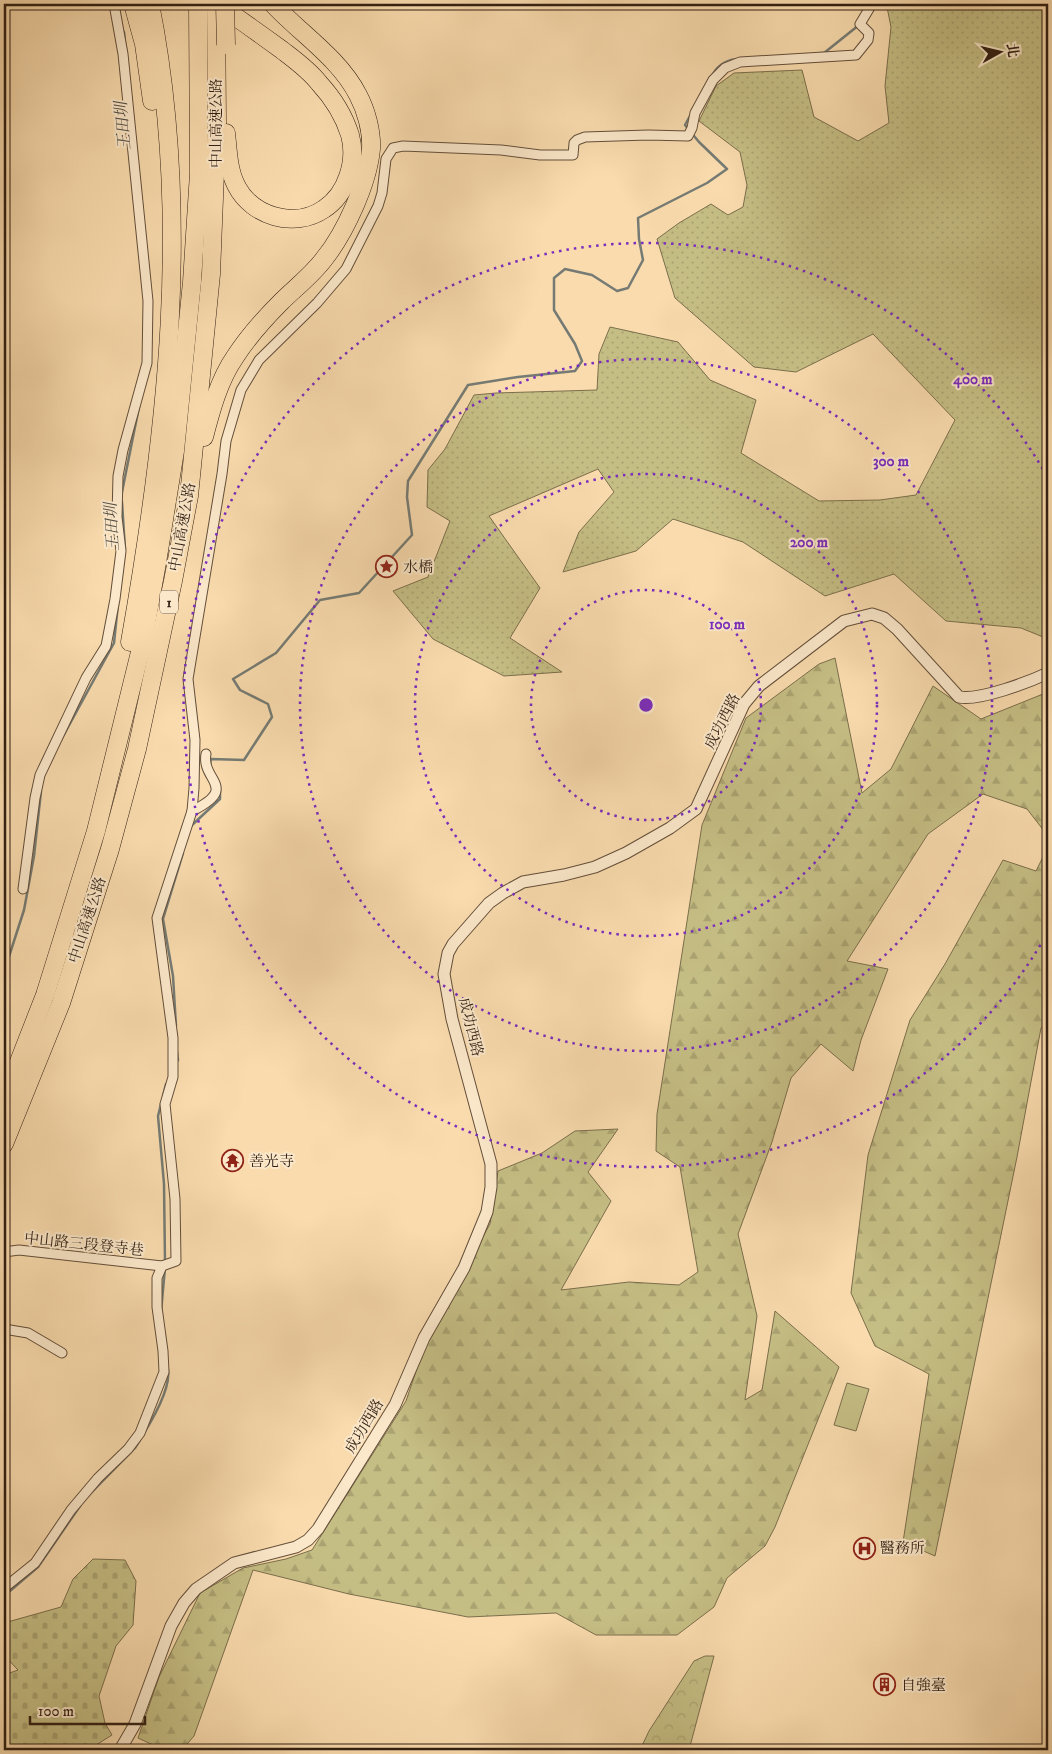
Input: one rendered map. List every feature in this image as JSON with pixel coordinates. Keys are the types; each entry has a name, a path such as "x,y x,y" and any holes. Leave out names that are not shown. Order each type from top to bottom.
{"highway":[{"path":"133,4 144,44 154,111 158,158 163,263 159,390 160,431"},
{"path":"125,715 124,679 145,556 167,362 171,234 167,136 158,53 150,4"},
{"name":"中山高速公路","path":"4,1100 30,1038 51,977 96,830 143,640 157,563 175,451 192,282 199,173 198,4"},
{"path":"216,4 299,64 318,82 344,120 350,135 352,152 352,164 348,176 343,188 334,200 324,210 311,216 298,219 280,218 263,213 250,204 236,186 230,164 226,130 221,41 225,4"},
{"name":"中山高速公路","path":"4,1144 61,1003 110,849 139,740 173,582 189,496 211,274 221,41 216,4"},
{"path":"232,4 315,66 343,96 351,108 360,130 362,153 358,195"},
{"path":"189,496 212,405 234,358 274,309 323,261 337,242 368,168 371,148 365,111 347,77 274,4"}],"street":[{"path":"23,889 40,774 86,678 106,646 116,599 121,551 117,517 118,476 146,363 148,301 123,54 114,4"},
{"path":"4,1588 35,1563 72,1510 98,1478 128,1449 140,1433 164,1372 157,1307 157,1278 165,1266 176,1261 175,1198 165,1104 173,1077 173,1038 157,918 192,811 195,740 188,679 226,441 241,390 259,360 318,303 346,269 378,206 382,193 386,159 392,148 501,150 540,155 573,155 574,143 585,137 688,136 695,113 713,80 725,68 740,62 856,55 868,40 869,32 860,24 872,4"},
{"name":"成功西路","path":"120,1750 135,1724 171,1626 184,1603 196,1589 234,1563 296,1547 308,1540 318,1529 395,1404 424,1338 468,1260 487,1212 491,1187 491,1164 452,1019 444,974 448,953 460,936 489,903 522,882 564,875 595,867 626,853 670,828 696,809 744,704 759,686 844,621 872,614 884,618 897,629 959,697 967,698 987,695 1048,673"},
{"path":"192,811 211,800 216,790 214,780 205,764 206,754"},
{"name":"中山路三段登寺巷","path":"4,1252 19,1250 165,1266"},
{"path":"4,1329 28,1334 62,1353"}],"green space":[{"path":"890,4 1048,4 1048,639 1021,628 946,621 894,574 825,596 743,542 673,519 636,551 563,572 579,532 614,492 598,469 489,516 540,588 510,638 562,672 504,676 433,639 393,591 428,577 450,521 427,507 428,470 445,449 474,395 597,390 599,354 610,327 678,342 710,380 756,400 741,453 819,501 880,500 916,495 955,420 873,334 796,372 754,367 675,298 657,239 711,204 728,215 743,207 747,185 740,152 699,121 716,86 734,73 802,70 814,117 858,141 889,123 885,86 891,27 887,7"},
{"path":"835,658 862,793 891,769 933,686 981,719 1048,692 1048,836 1027,809 983,794 928,834 847,961 888,969 861,1040 853,1071 821,1044 791,1078 772,1142 738,1234 757,1316 745,1400 762,1390 775,1311 839,1367 775,1527 765,1546 727,1578 714,1607 677,1635 596,1635 556,1613 468,1617 349,1594 253,1570 194,1736 182,1750 164,1750 138,1738 159,1677 200,1593 243,1568 286,1559 312,1550 406,1401 430,1330 490,1224 498,1171 542,1153 575,1131 618,1129 588,1172 611,1201 561,1290 629,1282 679,1285 698,1272 680,1167 656,1151 657,1114 702,825 746,718 819,664"},
{"path":"1048,847 1048,1021 1041,1028 1017,1157 935,1556 903,1542 929,1374 875,1346 851,1293 868,1155 910,1020 945,964 1003,860 1036,871"},
{"path":"847,1383 869,1389 856,1431 834,1425"},
{"path":"93,1559 125,1560 136,1581 133,1625 116,1646 99,1696 105,1723 112,1735 93,1747 93,1750 4,1750 4,1675 18,1670 4,1655 4,1623 61,1607 73,1579"},
{"path":"705,1656 714,1656 689,1750 640,1750 649,1731 694,1661"}],"waterway":[{"path":"821,53 824,53 859,25"},
{"name":"王田圳","path":"124,32 125,43"},
{"path":"713,74 724,63 739,59"},
{"path":"210,764 211,759 244,760 272,717 268,704 240,690 233,679 276,653 320,600 359,593 412,535 407,497 408,481 468,385 575,371 582,361 575,344 554,310 554,278 565,269 592,275 617,291 628,288 643,260 638,218 707,183 727,169 699,142 685,125 691,114"},
{"name":"王田圳","path":"122,492 139,407"},
{"name":"王田圳","path":"122,502 125,549"},
{"name":"王田圳","path":"61,740 114,643 118,604"},
{"path":"191,826 220,799 220,790"},
{"name":"王田圳","path":"4,972 24,910 34,856 41,791"},
{"path":"176,1026 173,976 163,919 183,853"},
{"path":"176,1063 178,1060 177,1052"},
{"path":"163,1096 166,1084"},
{"path":"161,1104 158,1116 164,1184 165,1263"},
{"path":"161,1312 165,1268"},
{"path":"144,1433 157,1411 164,1393 167,1385 168,1369"},
{"path":"88,1496 135,1448 140,1440"},
{"path":"4,1596 38,1567 80,1506"}],"place":[{"name":"水橋","path":"387,567"},
{"name":"善光寺","path":"233,1161"},
{"name":"醫務所","path":"864,1548"},
{"name":"自強臺","path":"885,1685"}]}
